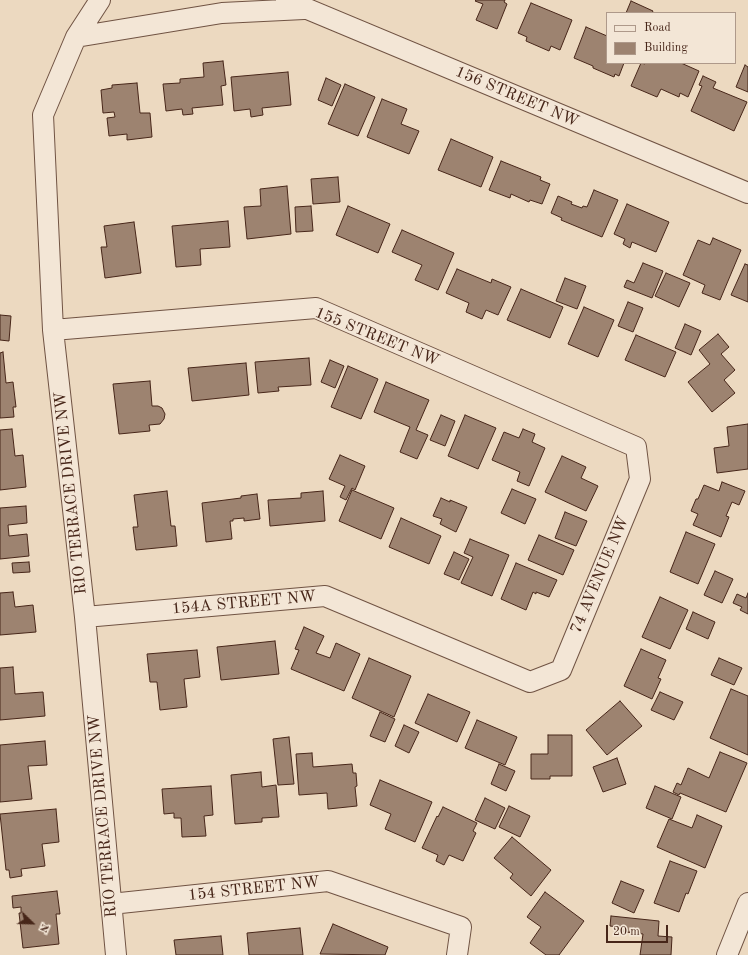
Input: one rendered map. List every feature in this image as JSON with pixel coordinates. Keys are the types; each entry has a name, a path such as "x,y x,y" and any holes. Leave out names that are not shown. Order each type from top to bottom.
{"street":[{"name":"RIO TERRACE DRIVE NW","path":"100,0 76,37 43,115 53,330 85,617 116,955"},
{"name":"156 STREET NW","path":"286,0 748,193"},
{"path":"76,37 222,13 307,9"},
{"name":"155 STREET NW","path":"53,330 316,308 636,447"},
{"name":"74 AVENUE NW","path":"530,682 561,670 640,479 636,447"},
{"name":"154A STREET NW","path":"85,617 325,596 530,682"},
{"name":"154 STREET NW","path":"111,904 328,881 461,927 457,955"},
{"path":"727,955 748,902"}],"building":[{"path":"505,0 504,2 507,4 497,29 476,20 483,4 475,1"},
{"path":"631,1 653,11 652,12 626,12"},
{"path":"531,3 572,20 560,50 551,46 549,51 526,41 527,37 518,33"},
{"path":"586,27 606,36 606,64 624,64 619,76 615,74 614,77 574,58"},
{"path":"223,61 226,85 221,86 223,105 192,108 193,114 183,115 182,109 166,111 163,84 180,83 180,79 204,77 203,63"},
{"path":"641,64 683,64 699,71 688,97 680,93 679,97 661,89 657,97 631,86"},
{"path":"745,65 748,67 748,92 736,87"},
{"path":"288,72 291,105 262,108 263,115 251,117 250,109 234,111 231,77"},
{"path":"703,76 716,82 713,88 747,102 734,131 691,111 702,86 699,85"},
{"path":"326,78 341,85 332,106 318,100"},
{"path":"137,83 140,113 150,113 152,137 127,140 127,134 109,136 107,118 115,117 114,112 103,113 101,90 112,88 112,85"},
{"path":"345,84 375,97 358,136 328,124"},
{"path":"382,99 407,109 401,124 419,131 409,154 367,137"},
{"path":"451,139 493,157 481,187 438,170"},
{"path":"501,161 541,177 540,180 550,184 542,204 530,200 529,202 511,194 510,198 489,190"},
{"path":"338,177 340,202 313,204 311,179"},
{"path":"287,186 291,234 247,239 244,207 261,206 260,189"},
{"path":"594,190 618,200 602,237 561,220 562,218 551,213 558,196 572,202 571,204 582,208 583,206 587,207"},
{"path":"627,204 669,222 656,252 632,242 630,248 623,244 625,239 614,234"},
{"path":"311,206 313,231 296,232 295,207"},
{"path":"348,206 390,224 378,253 336,235"},
{"path":"228,221 230,247 200,249 201,265 176,267 172,226"},
{"path":"134,222 141,273 105,278 101,247 107,247 104,226"},
{"path":"402,230 454,253 438,290 415,280 422,265 392,252"},
{"path":"713,238 741,250 720,300 702,293 705,285 683,275 698,240 710,245"},
{"path":"643,263 663,271 652,298 624,287 627,280 634,283"},
{"path":"745,264 748,265 748,302 731,295"},
{"path":"457,269 491,283 492,279 511,287 498,315 486,310 482,319 466,312 469,303 446,293"},
{"path":"666,273 690,283 679,307 655,296"},
{"path":"565,278 586,286 577,309 556,301"},
{"path":"521,289 563,307 550,338 507,320"},
{"path":"628,302 643,308 633,332 618,326"},
{"path":"584,307 614,320 598,357 568,344"},
{"path":"0,315 11,316 9,341 0,340"},
{"path":"685,324 701,331 691,355 675,348"},
{"path":"718,334 729,347 721,354 735,370 724,380 735,393 712,412 688,382 710,364 699,350"},
{"path":"636,335 676,352 665,377 625,360"},
{"path":"3,352 6,383 13,382 16,407 13,407 14,417 0,418 0,353"},
{"path":"309,358 311,385 278,387 279,391 258,393 255,362"},
{"path":"330,360 344,366 335,388 321,382"},
{"path":"246,363 249,395 192,401 188,368"},
{"path":"348,366 378,379 361,419 331,407"},
{"path":"150,381 152,406 162,408 165,414 164,419 160,424 149,425 150,431 119,434 113,384"},
{"path":"386,382 429,400 416,430 428,435 417,459 400,452 410,427 374,412"},
{"path":"441,415 455,421 445,446 430,440"},
{"path":"465,415 496,428 478,469 448,456"},
{"path":"748,424 748,469 717,473 714,448 729,446 727,427"},
{"path":"12,429 15,456 23,455 26,487 0,490 0,430"},
{"path":"523,429 535,434 532,442 545,448 529,486 517,481 520,472 492,460 504,432 519,438"},
{"path":"340,455 365,466 355,490 352,488 346,500 340,497 345,486 329,479"},
{"path":"562,456 586,467 581,478 598,486 586,511 545,492"},
{"path":"722,482 745,491 739,505 732,502 726,516 729,517 721,537 693,525 698,514 691,511 704,485 719,491"},
{"path":"512,489 536,499 525,524 501,513"},
{"path":"352,490 394,508 381,539 339,521"},
{"path":"167,491 171,526 175,526 177,546 136,550 133,527 138,527 134,495"},
{"path":"323,491 325,521 270,526 268,500 301,498 301,493"},
{"path":"257,494 260,519 244,521 244,518 233,519 233,521 230,521 232,539 206,542 202,503 241,498 241,496"},
{"path":"441,498 467,507 456,532 440,524 442,519 433,516"},
{"path":"26,506 27,523 8,525 9,536 27,534 29,556 0,559 0,508"},
{"path":"565,512 587,521 576,546 555,538"},
{"path":"401,518 441,536 429,564 389,547"},
{"path":"686,532 715,544 698,584 670,572"},
{"path":"539,535 574,550 563,575 528,560"},
{"path":"470,539 509,555 492,596 461,583 473,557 464,553"},
{"path":"454,552 469,559 459,580 444,574"},
{"path":"29,562 30,572 13,573 12,563"},
{"path":"516,563 557,580 549,597 533,592 526,610 501,599"},
{"path":"715,571 733,579 722,603 704,595"},
{"path":"13,592 15,607 33,605 36,632 0,635 0,593"},
{"path":"748,593 748,614 740,610 742,607 733,603 737,594 746,598"},
{"path":"660,597 688,610 670,649 642,637"},
{"path":"693,612 715,622 708,639 686,629"},
{"path":"304,627 324,636 316,653 330,658 336,643 360,654 344,691 291,669 299,650 295,649"},
{"path":"275,641 279,674 221,680 217,647"},
{"path":"641,649 666,660 658,678 661,679 652,699 624,686"},
{"path":"197,650 200,677 184,679 187,707 160,710 157,682 150,682 147,654"},
{"path":"369,658 411,676 394,717 352,698"},
{"path":"719,658 742,668 734,685 711,675"},
{"path":"13,667 15,694 43,692 45,716 0,720 0,668"},
{"path":"731,689 748,696 748,755 710,738"},
{"path":"660,692 683,702 674,720 651,710"},
{"path":"428,694 470,712 457,742 415,723"},
{"path":"620,701 642,726 607,755 586,730"},
{"path":"380,712 395,719 385,742 370,736"},
{"path":"477,720 517,737 505,765 465,748"},
{"path":"404,725 419,732 409,753 395,746"},
{"path":"548,735 572,735 572,776 550,776 550,779 531,779 531,754 548,754"},
{"path":"289,737 294,784 278,785 273,739"},
{"path":"45,741 47,765 28,766 32,799 0,802 0,745"},
{"path":"720,752 747,763 726,812 680,793 679,795 673,792 677,783 681,785 688,768 709,778"},
{"path":"312,753 313,767 352,764 353,773 356,773 357,786 355,787 357,806 328,809 327,793 299,795 296,754"},
{"path":"617,758 626,784 603,792 593,767"},
{"path":"499,764 515,771 506,791 491,784"},
{"path":"261,772 262,787 276,785 279,817 262,818 262,822 235,824 231,775"},
{"path":"380,780 432,802 415,842 385,829 391,814 370,805"},
{"path":"211,786 213,815 204,816 206,836 182,837 181,818 174,818 174,813 164,814 162,789"},
{"path":"655,786 681,797 672,819 646,808"},
{"path":"485,798 505,808 495,829 475,820"},
{"path":"509,806 530,816 520,837 499,827"},
{"path":"443,807 477,823 473,831 476,833 463,861 449,855 444,865 436,861 438,855 422,848 437,816 438,817"},
{"path":"56,809 59,842 42,844 45,866 21,869 22,876 10,878 9,870 6,870 0,814"},
{"path":"697,815 722,826 705,868 657,847 669,819 692,828"},
{"path":"512,837 551,870 531,896 510,878 513,874 494,858"},
{"path":"670,861 697,871 688,894 686,893 679,912 654,903"},
{"path":"621,881 644,890 634,913 612,903"},
{"path":"57,891 60,914 56,914 59,944 23,948 19,913 21,913 21,907 13,908 12,896"},
{"path":"545,892 584,921 559,955 546,955 530,943 541,927 527,917"},
{"path":"611,916 659,921 658,936 672,937 671,955 640,955 643,934 618,931 618,927 610,926"},
{"path":"333,924 388,947 385,955 320,954"},
{"path":"300,928 303,955 249,955 247,933"},
{"path":"221,936 223,955 176,955 174,940"}]}
